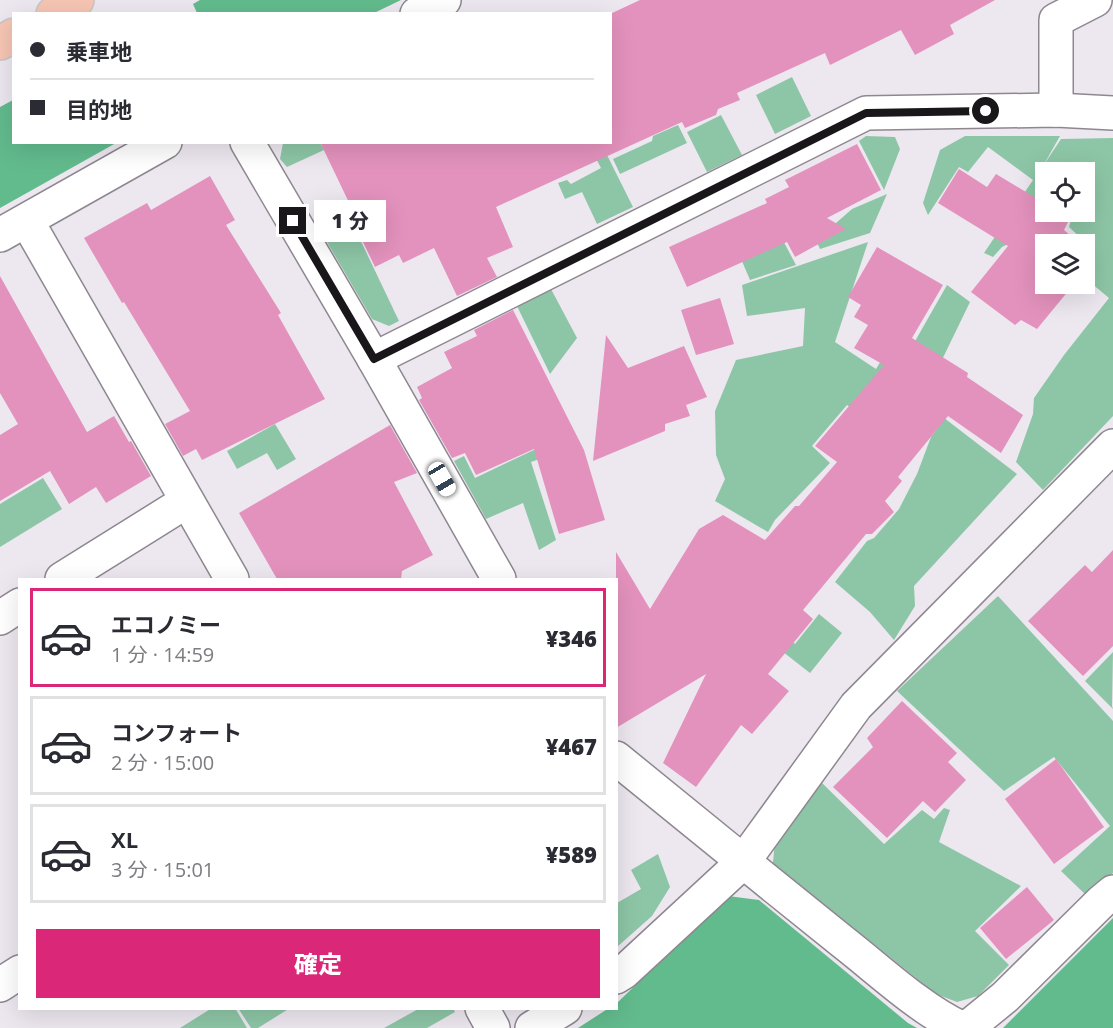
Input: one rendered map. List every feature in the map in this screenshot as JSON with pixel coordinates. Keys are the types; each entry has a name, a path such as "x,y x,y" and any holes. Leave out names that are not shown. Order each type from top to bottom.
{"highway":[{"path":"56,12 77,0"}],"street":[{"path":"421,12 444,0"},
{"path":"1056,110 1056,20 1095,0"},
{"path":"374,359 866,113 1056,110 1113,113"},
{"path":"161,144 13,228 187,501 231,578"},
{"path":"248,144 498,578"},
{"path":"618,976 743,862 856,706 1113,446"},
{"path":"64,578 187,501"},
{"path":"0,618 18,606"},
{"path":"618,760 942,1019 961,1028"},
{"path":"967,1028 1005,998 1113,892"},
{"path":"0,985 18,973"},
{"path":"483,1010 494,1028"},
{"path":"532,1028 562,1010"}],"green space":[{"path":"200,0 401,0 376,12 197,12 193,4"},
{"path":"792,77 811,116 775,134 756,95"},
{"path":"12,101 12,144 114,144 0,208 0,107"},
{"path":"721,115 742,155 707,172 687,132"},
{"path":"678,125 687,143 620,174 613,159 652,141 653,136"},
{"path":"866,136 895,137 900,149 884,190 859,141"},
{"path":"965,136 1060,136 1045,162 1035,162 1035,214 993,257 984,253 1033,180 988,147 968,172 959,167 928,215 923,203 940,150"},
{"path":"1113,138 1113,416 1043,490 1016,462 1033,414 1034,398 1064,355 1109,298 1095,286 1095,234 1076,234 1069,227 1070,222 1095,222 1095,162 1046,162 1061,139"},
{"path":"283,144 321,144 324,150 287,167 280,159"},
{"path":"589,144 602,144 633,207 597,224 582,192 565,199 558,183 567,180 571,184 601,168"},
{"path":"887,194 870,233 820,249 813,234 836,223 852,209"},
{"path":"346,210 399,321 389,326 372,319 317,225"},
{"path":"778,231 796,265 750,280 733,240"},
{"path":"868,242 835,342 876,369 882,359 902,364 947,285 970,302 922,401 1017,474 914,586 915,606 894,640 870,612 835,582 867,541 874,538 899,509 917,474 931,437 937,429 864,419 847,405 812,446 830,463 775,520 768,532 715,501 725,479 716,455 715,411 736,360 803,346 805,308 747,316 742,285"},
{"path":"551,289 577,338 550,374 517,306"},
{"path":"275,424 296,459 277,470 267,453 237,469 227,451"},
{"path":"538,448 565,450 531,462 556,540 539,550 523,503 486,519 454,461 464,456 475,478"},
{"path":"43,478 62,509 0,547 0,504"},
{"path":"998,596 1113,721 1113,873 1087,896 1061,871 1110,826 1054,757 1004,791 897,691"},
{"path":"819,614 842,633 810,673 778,648 787,637 795,644"},
{"path":"1113,652 1112,706 1113,709 1085,681"},
{"path":"820,781 884,844 922,810 934,819 944,808 950,810 939,842 1021,886 975,931 1009,965 978,996 957,1002 936,994 773,863 775,840"},
{"path":"658,854 670,887 652,916 618,946 618,902 641,889 631,870"},
{"path":"728,896 759,900 917,1028 578,1028 606,1010 618,1010 618,1002"},
{"path":"1113,918 1113,1028 1003,1028"},
{"path":"209,1010 236,1010 247,1028 180,1028"},
{"path":"239,1010 287,1010 258,1028 251,1028"},
{"path":"416,1010 454,1010 455,1012 427,1028 384,1028"}],"building":[{"path":"640,0 995,0 950,25 954,34 915,55 901,30 830,65 825,53 737,93 740,100 718,109 716,115 685,128 682,122 496,207 513,247 487,258 497,277 457,296 434,248 403,263 399,255 375,267 350,215 354,213 321,144 612,144 612,13"},
{"path":"857,144 881,190 827,218 846,229 795,257 787,242 687,287 669,247 767,203 765,199 789,187 785,180"},
{"path":"959,169 987,187 996,174 1035,197 1035,222 1068,222 1064,230 1069,234 1035,234 1035,294 1066,294 1037,329 1021,320 1015,325 971,292 1008,246 938,203"},
{"path":"210,176 235,220 226,225 281,313 278,315 325,399 202,460 196,449 183,456 165,424 190,411 84,238 147,203 151,210"},
{"path":"877,247 943,285 912,338 968,373 967,377 1023,415 1001,453 948,416 898,477 902,481 885,501 894,512 872,534 866,534 803,610 813,619 768,674 789,691 752,734 741,725 696,787 663,763 706,674 618,727 616,552 650,609 699,529 723,515 765,540 795,506 799,506 837,462 815,446 884,365 854,348 868,325 854,317 861,305 848,297"},
{"path":"0,276 87,432 114,416 151,476 106,503 96,487 69,504 50,471 0,501 0,435 18,424 0,393"},
{"path":"720,298 734,344 696,355 681,310"},
{"path":"513,310 584,450 605,520 559,534 534,449 476,475 465,453 452,458 419,400 422,398 417,387 452,368 444,352 477,336 474,330"},
{"path":"606,335 628,368 684,346 707,397 686,405 690,416 665,424 665,431 593,461"},
{"path":"390,425 417,473 394,482 433,555 402,571 401,578 276,578 239,513"},
{"path":"1113,550 1113,646 1083,676 1028,621 1085,565 1092,572"},
{"path":"902,701 957,753 948,762 966,780 935,812 923,801 887,838 833,787 873,747 867,738"},
{"path":"1056,759 1104,827 1054,864 1005,799"},
{"path":"1027,887 1054,920 1006,959 980,928"}],"route":[{"path":"293,221 374,359 866,113 986,111"}]}
